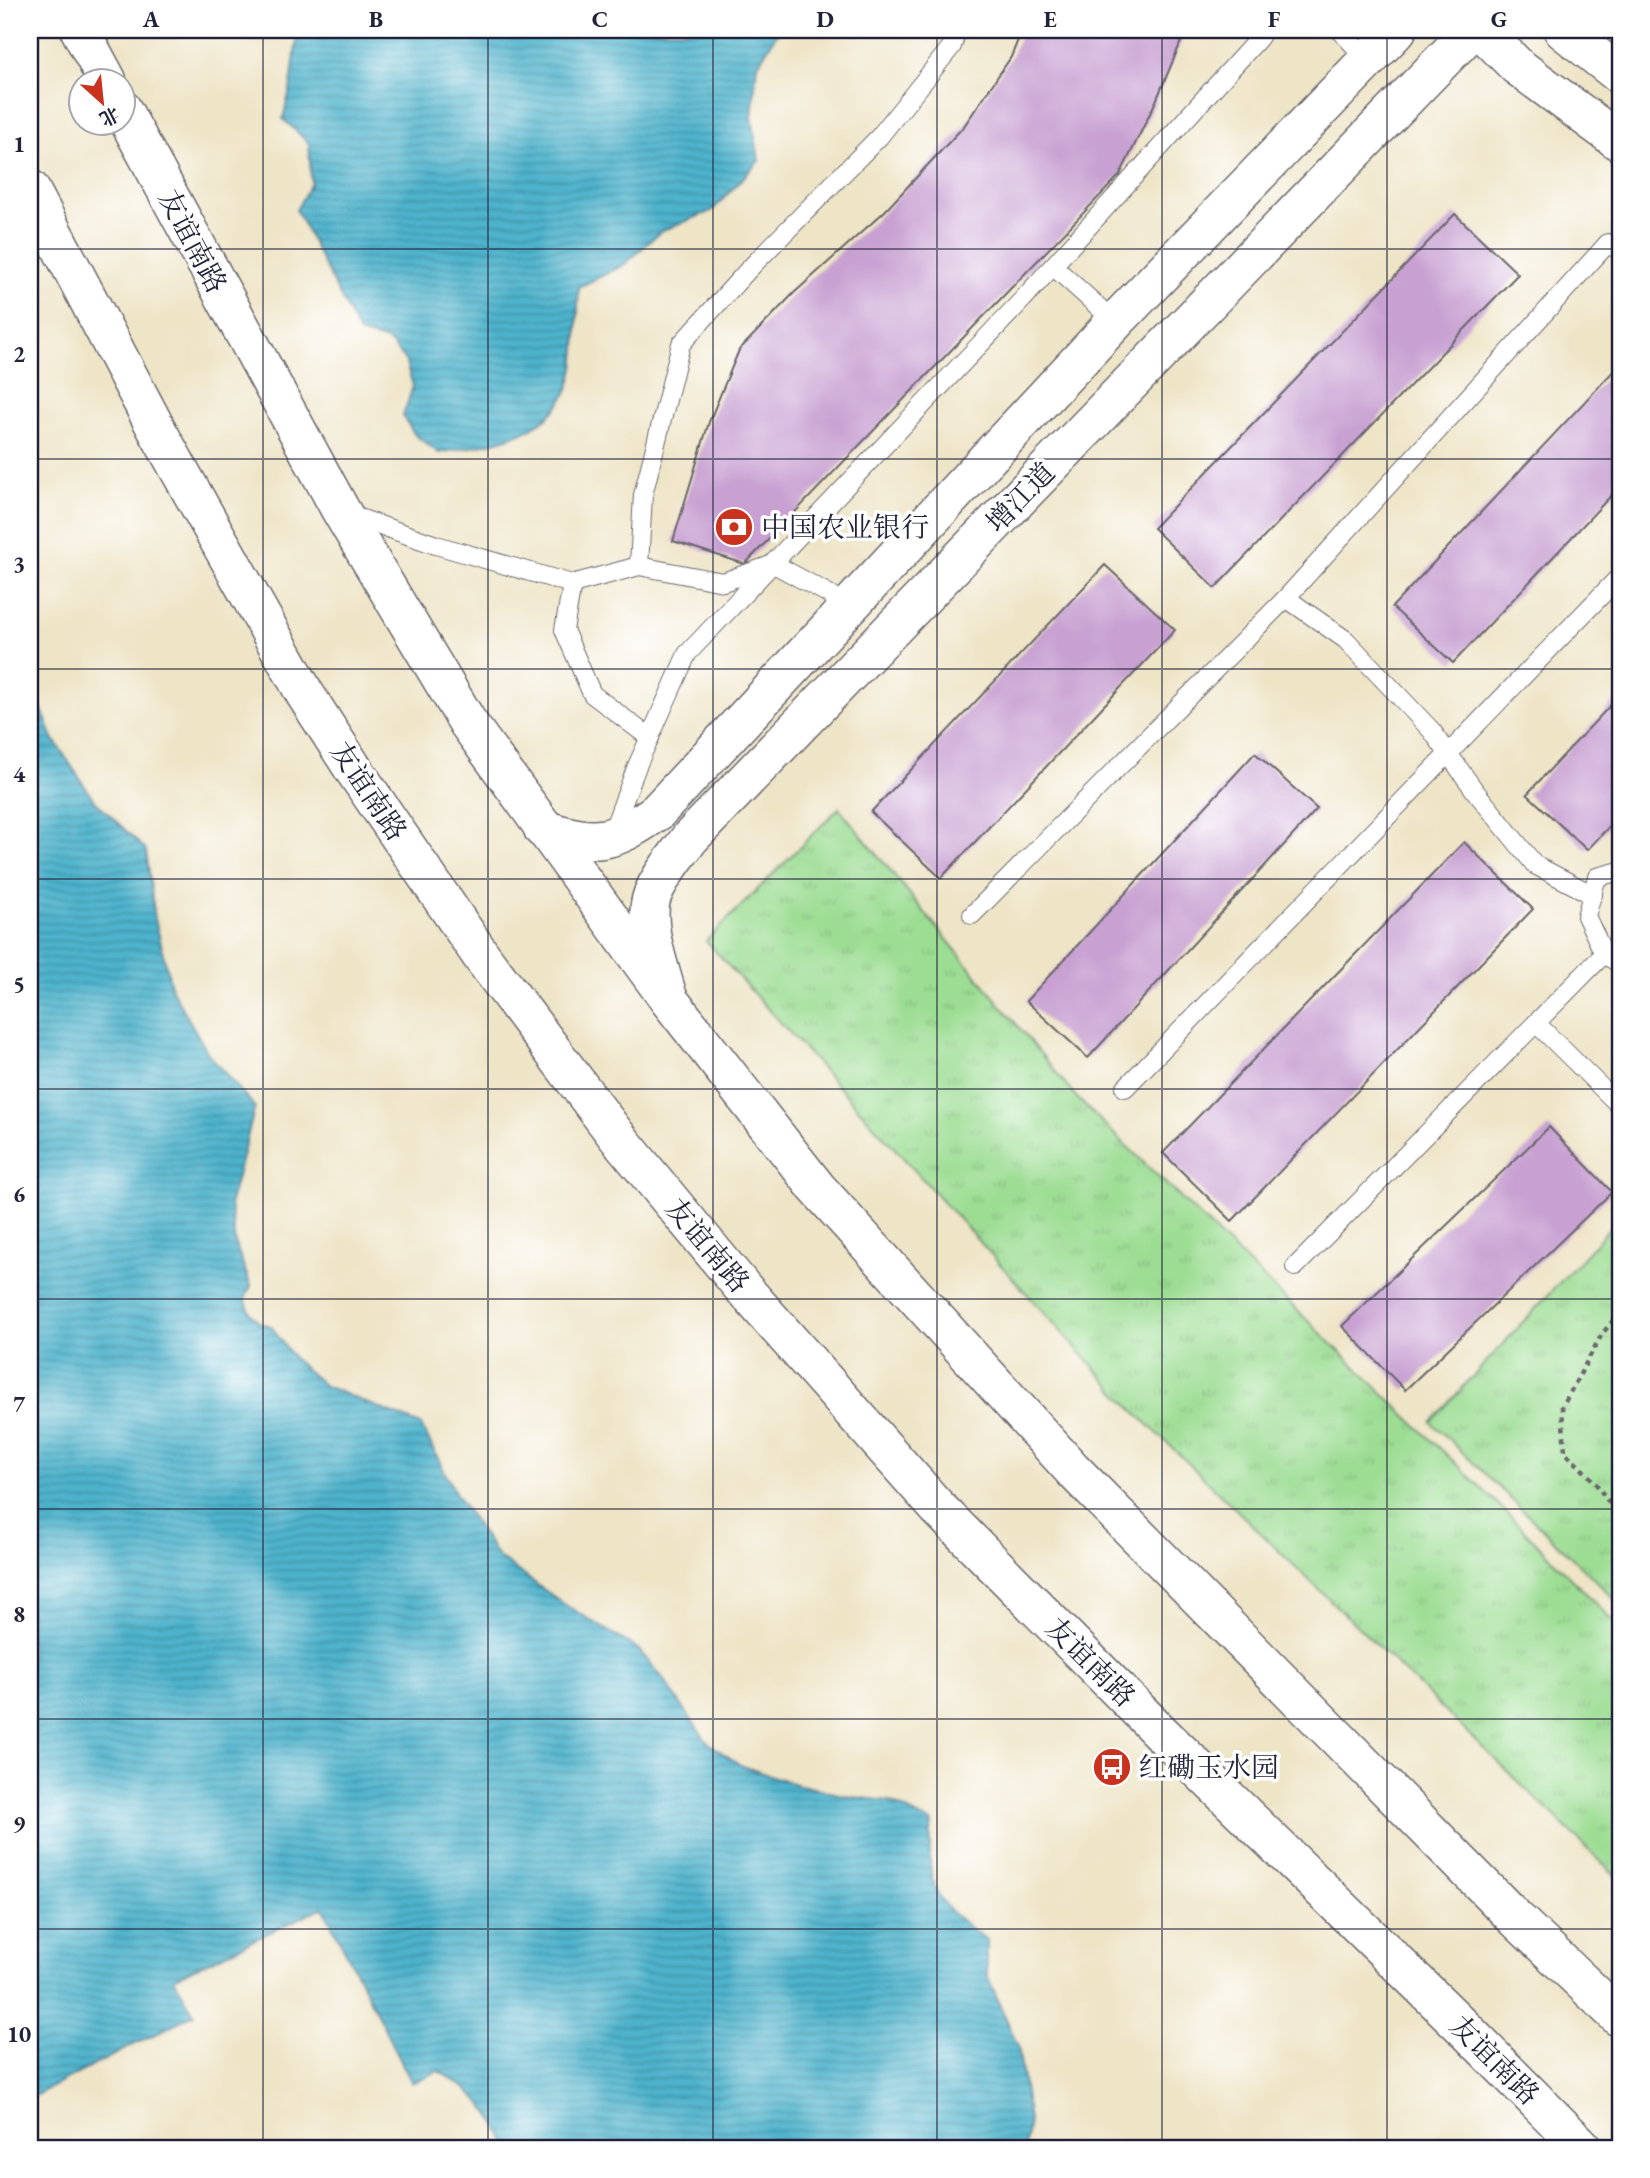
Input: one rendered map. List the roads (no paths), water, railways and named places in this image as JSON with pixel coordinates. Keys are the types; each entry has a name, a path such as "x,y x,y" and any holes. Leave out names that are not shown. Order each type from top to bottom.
{"main road":[{"path":"80,30 99,66"},
{"name":"增江道","path":"543,829 578,840 609,839 634,828 657,812 1115,322 1397,30"},
{"name":"增江道","path":"669,1000 651,935 650,903 664,874 690,838 1472,30"},
{"path":"1482,30 1517,66 1620,142"},
{"path":"1563,30 1620,75"},
{"name":"友谊南路","path":"136,135 341,511 468,723 669,1000 817,1188 1072,1469 1505,1908 1620,2018"},
{"name":"友谊南路","path":"30,189 158,432 305,694 482,957 616,1135 743,1288 937,1507 1159,1731 1462,2026 1583,2148"}],"lane":[{"path":"639,566 643,495 681,344 749,269 879,137 952,46 957,30"},
{"path":"609,839 687,653 1053,266 1264,30"},
{"path":"1340,30 1367,60"},
{"path":"972,915 1286,598 1608,243 1620,251"},
{"path":"1053,266 1115,322"},
{"path":"341,511 436,545 572,584 639,566 723,582 774,564 849,605"},
{"path":"1125,1088 1620,576"},
{"path":"572,584 565,630 592,694 650,738"},
{"path":"1286,598 1346,640 1433,731 1475,791 1535,865 1593,895"},
{"path":"1620,871 1597,877 1586,916 1604,954 1620,964"},
{"path":"1295,1267 1604,954"},
{"path":"1536,1023 1620,1106"}],"water":[{"path":"298,30 779,30 757,66 752,117 759,161 712,211 661,231 624,265 579,287 574,368 567,391 556,409 523,432 482,445 439,453 415,435 403,416 413,386 405,360 390,342 359,333 296,210 311,183 309,143 283,119 291,85"},
{"path":"30,679 53,738 94,800 146,850 155,919 172,990 209,1055 255,1107 230,1203 235,1243 251,1286 245,1299 251,1314 260,1323 271,1326 295,1360 325,1386 421,1425 456,1494 498,1557 567,1606 638,1649 662,1677 707,1742 742,1766 796,1784 852,1797 889,1801 932,1823 930,1864 937,1892 955,1915 987,1940 987,1975 1018,2046 1029,2120 1025,2148 507,2148 489,2112 462,2086 438,2071 412,2083 323,1907 174,1978 194,2014 30,2098"}],"place":[{"name":"中国农业银行","path":"734,527"},
{"name":"红磡玉水园","path":"1112,1767"}]}
